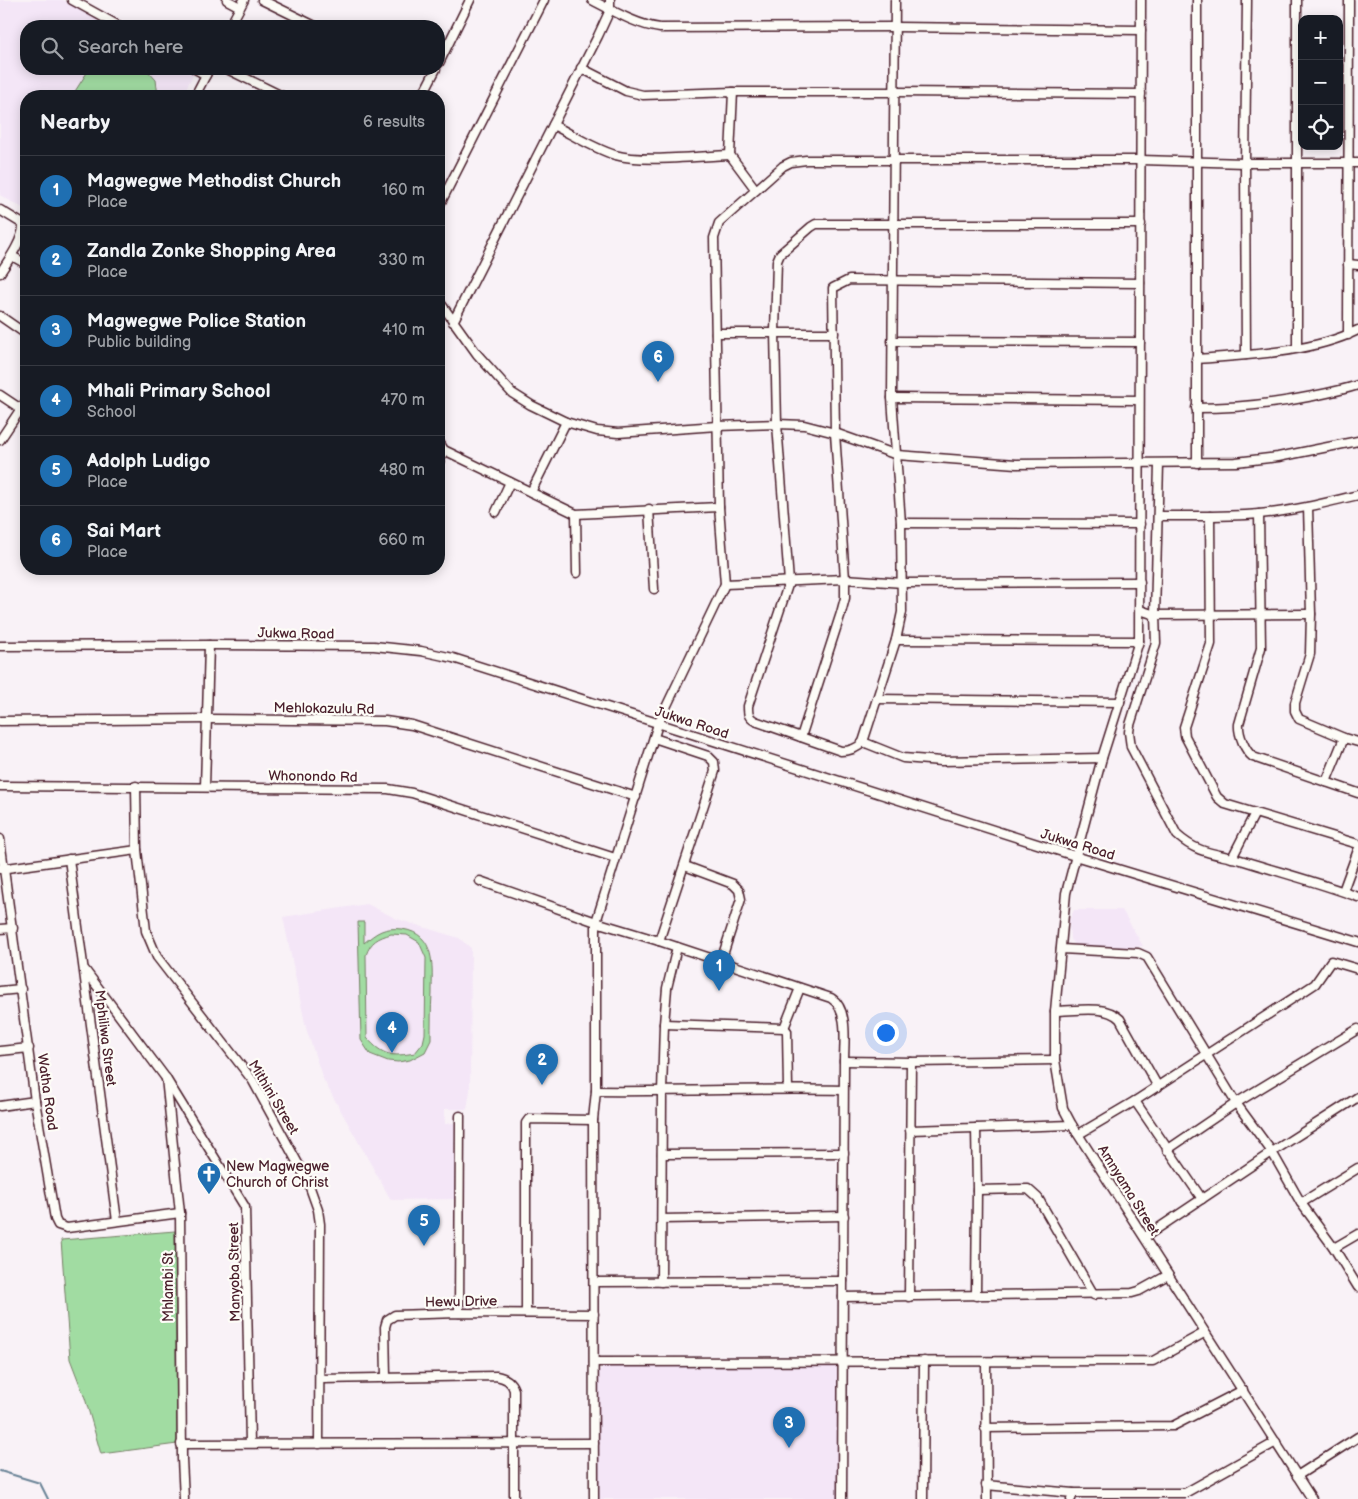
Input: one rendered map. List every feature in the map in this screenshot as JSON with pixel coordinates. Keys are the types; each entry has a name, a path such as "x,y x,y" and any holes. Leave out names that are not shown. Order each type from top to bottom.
{"street":[{"path":"72,0 108,20"},
{"path":"227,0 242,3 233,20"},
{"path":"262,0 303,20"},
{"path":"445,51 470,0"},
{"path":"445,194 544,0"},
{"path":"592,0 610,10 660,28 896,27 1141,30"},
{"path":"453,322 598,36 610,10 610,0"},
{"path":"895,0 892,223 894,282 892,398 901,522 902,612 896,640 863,742 854,749 841,750 755,721 748,715 748,706 789,582 777,424 775,332 777,260 780,254 811,226 816,224 892,223 1142,224"},
{"name":"Amnyama Street","path":"1141,0 1142,224 1139,400 1139,641 1102,758 1066,894 1055,1012 1055,1060 1062,1108 1204,1333 1243,1390 1312,1499"},
{"path":"1197,0 1197,462"},
{"path":"1246,0 1244,163 1246,355"},
{"path":"1297,0 1297,348"},
{"path":"1348,335 1349,0"},
{"path":"581,68 635,94 733,92 1141,94"},
{"path":"198,90 206,75"},
{"path":"239,75 270,90"},
{"path":"425,90 433,75"},
{"path":"733,92 730,156 756,190"},
{"path":"553,125 602,150 617,155 654,158 730,156"},
{"path":"594,1499 593,1120 596,1091 596,922 658,724 725,584 719,507 717,426 715,231 719,223 783,166 792,162 806,160 1141,160 1296,164 1358,163"},
{"path":"0,210 20,222"},
{"path":"1348,216 1358,216"},
{"path":"0,273 12,256 20,237"},
{"path":"12,256 20,261"},
{"path":"1348,264 1358,265"},
{"path":"801,737 842,613 845,598 835,433 833,288 849,280 894,282 1140,283"},
{"path":"445,310 477,354 512,393 531,405 582,428 618,433 717,426 804,425 835,433 897,455 1016,464 1236,462 1278,457 1358,442"},
{"path":"0,316 20,330"},
{"path":"1196,359 1297,348 1348,335 1358,330"},
{"path":"716,333 834,333"},
{"path":"892,341 1140,342"},
{"path":"1196,408 1226,408 1284,402 1346,389 1358,384"},
{"path":"0,395 20,408"},
{"path":"892,398 1139,400"},
{"path":"0,440 20,410"},
{"path":"531,492 566,422"},
{"path":"445,450 576,514 719,507"},
{"path":"1159,464 1156,643 1130,725 1131,747 1177,835 1188,844 1198,850 1232,858 1358,897"},
{"path":"496,512 510,482"},
{"path":"1158,516 1259,514 1308,507 1358,496"},
{"path":"1308,507 1311,614 1309,659 1295,703 1295,711 1299,719 1358,742"},
{"path":"649,509 654,589"},
{"path":"576,514 577,573"},
{"path":"1259,514 1261,648 1239,724 1239,732 1250,756 1358,793"},
{"path":"1210,516 1211,646 1184,727 1185,736 1218,799 1225,804 1358,844"},
{"path":"901,522 1140,524"},
{"path":"725,584 845,579 903,583 1140,582"},
{"path":"1140,610 1155,615 1261,616 1311,614"},
{"path":"896,640 1139,641"},
{"path":"206,787 209,645"},
{"name":"Jukwa Road","path":"0,646 374,646 421,651 453,658 1075,856 1358,942"},
{"path":"877,699 1120,702"},
{"name":"Mehlokazulu Rd","path":"0,720 208,719 386,721 412,725 636,797"},
{"path":"654,738 708,756 714,762 715,771 659,941"},
{"path":"1326,782 1344,738"},
{"path":"863,742 903,758 941,761 1102,758"},
{"name":"Whonondo Rd","path":"0,786 388,789 404,791 615,858"},
{"name":"Mithini Street","path":"136,786 137,850 146,931 150,944 157,957 253,1081 308,1182 315,1200 320,1224 319,1444"},
{"path":"1232,858 1255,814"},
{"name":"Watha Road","path":"0,839 2,869 13,928 35,1101 55,1219 58,1225 67,1228 180,1213"},
{"path":"2,869 137,850"},
{"path":"1343,891 1358,850"},
{"name":"Mphiliwa Street","path":"69,859 117,1221"},
{"path":"685,866 733,884 739,890 741,898 720,961"},
{"path":"480,881 596,922 720,961 838,1002 843,1016 844,1061 842,1499"},
{"path":"0,930 13,928"},
{"path":"661,1282 664,1024 667,988 677,947"},
{"path":"1060,949 1138,953 1145,955 1236,1102 1272,1152 1301,1203 1334,1248 1358,1287"},
{"path":"1079,1134 1158,1087 1315,984 1331,961 1358,969"},
{"name":"Manyoba Street","path":"85,970 165,1076 245,1207 250,1443"},
{"path":"784,1028 800,988"},
{"path":"0,991 21,989"},
{"path":"1055,1012 1103,1010 1114,1013 1120,1019 1158,1087"},
{"path":"664,1024 784,1028"},
{"path":"784,1028 787,1031 788,1089"},
{"path":"1167,1150 1236,1102 1358,1029"},
{"path":"0,1051 28,1048"},
{"path":"844,1061 1055,1060"},
{"path":"909,1297 911,1062"},
{"name":"Mhlambi St","path":"165,1076 180,1213 184,1499"},
{"path":"596,1091 843,1090"},
{"path":"1145,1237 1358,1097"},
{"path":"0,1106 35,1101"},
{"path":"1135,1101 1167,1150 1202,1198"},
{"path":"458,1313 460,1116"},
{"path":"526,1313 526,1123 529,1119 593,1120"},
{"path":"910,1130 1072,1125"},
{"path":"976,1128 976,1296"},
{"path":"662,1154 844,1153"},
{"path":"1301,1203 1358,1168"},
{"path":"977,1190 1028,1189 1038,1198 1094,1295"},
{"path":"662,1219 844,1216"},
{"path":"1334,1248 1358,1234"},
{"path":"843,1297 1094,1295 1136,1292 1168,1275"},
{"path":"594,1282 843,1281"},
{"name":"Hewu Drive","path":"386,1377 385,1327 387,1320 395,1315 458,1313 594,1314"},
{"path":"594,1362 1153,1361 1204,1333"},
{"path":"923,1499 924,1362"},
{"path":"986,1362 986,1499"},
{"path":"320,1379 496,1376 505,1378 512,1383 514,1390 514,1499"},
{"path":"985,1428 1173,1426 1243,1390"},
{"path":"1297,1476 1358,1437"},
{"path":"986,1486 1072,1496 1182,1494 1276,1442"},
{"path":"182,1444 594,1443"}],"shaded area":[{"path":"0,0 63,0 99,20 20,20 20,75 193,75 185,90 20,90 20,207 0,195"},
{"path":"367,904 397,919 459,938 471,948 470,1091 467,1109 444,1109 445,1124 454,1123 455,1199 391,1200 323,1079 306,1028 283,917"},
{"path":"1074,910 1122,910 1143,946 1122,948 1075,946 1070,939 1069,921"},
{"path":"605,1365 840,1365 839,1499 599,1499 598,1372"}],"green space":[{"path":"85,75 151,75 156,80 157,90 76,90"},
{"path":"358,922 364,922 364,943 377,933 385,930 402,929 413,932 421,937 427,945 432,963 431,1040 425,1052 410,1060 398,1062 388,1061 370,1054 361,1040","holes":["391,934 407,935 419,942 426,958 425,1034 423,1043 415,1053 394,1055 383,1052 367,1038 366,955 370,946 379,939"]},
{"path":"175,1231 177,1444 101,1454 85,1398 70,1359 61,1240"}],"waterway":[{"path":"0,1471 40,1483 48,1499"}],"place":[{"name":"Sai Mart","path":"658,382"},
{"name":"Magwegwe Methodist Church","path":"719,991"},
{"name":"Mhali Primary School","path":"392,1053"},
{"name":"Zandla Zonke Shopping Area","path":"542,1085"},
{"name":"New Magwegwe Church of Christ","path":"209,1195"},
{"name":"Adolph Ludigo","path":"424,1246"},
{"name":"Magwegwe Police Station","path":"789,1448"}]}
